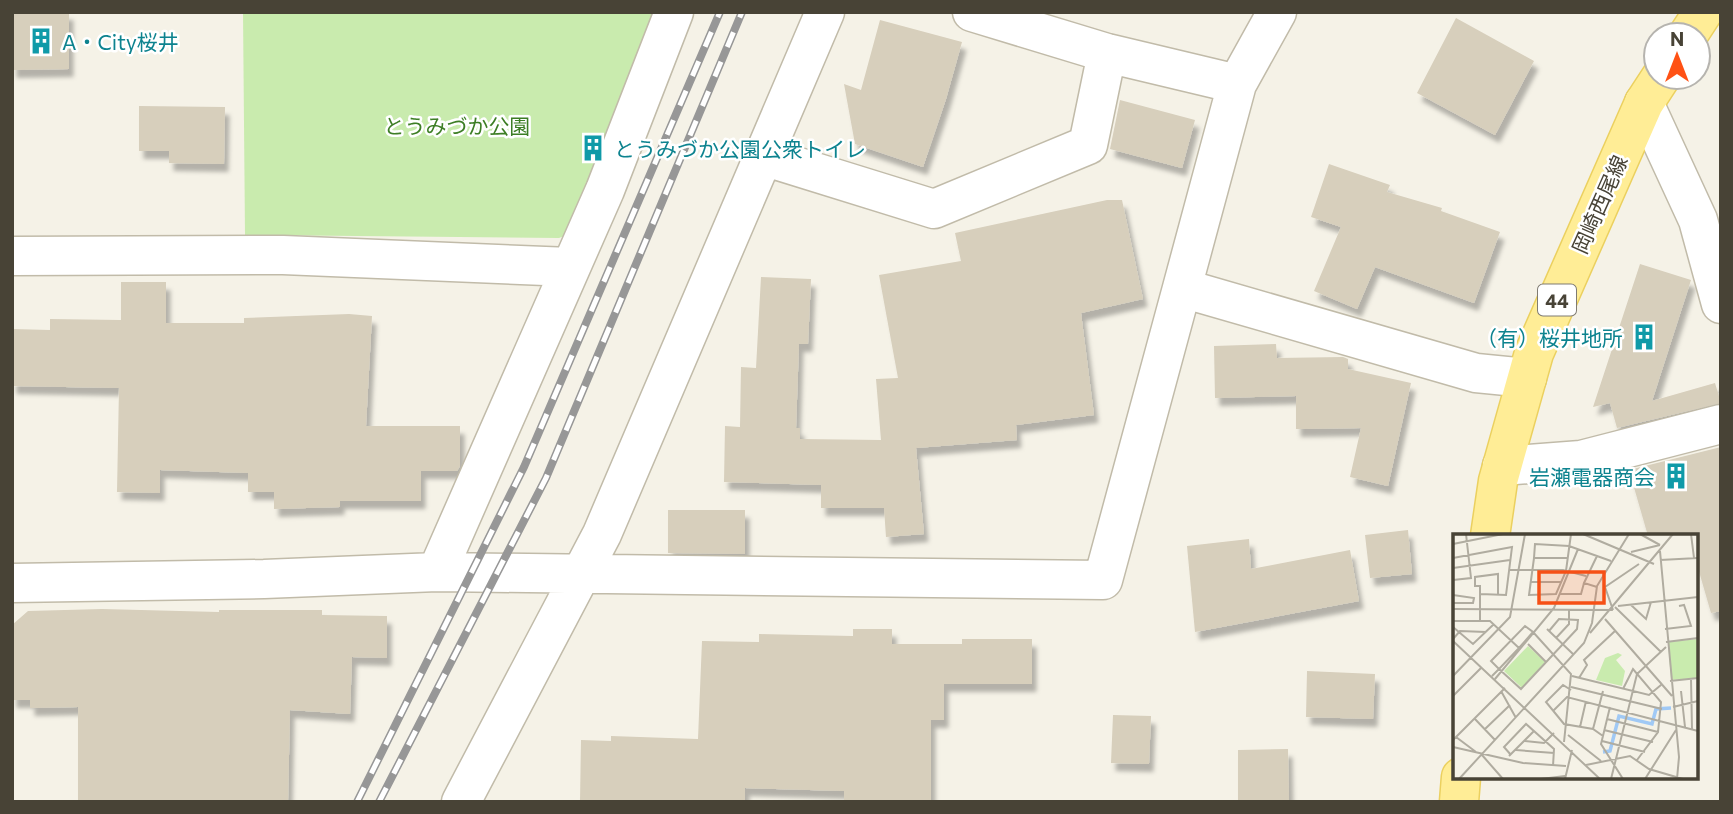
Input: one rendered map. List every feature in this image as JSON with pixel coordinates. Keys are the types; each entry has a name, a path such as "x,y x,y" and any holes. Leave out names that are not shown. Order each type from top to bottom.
{"main road":[{"name":"岡崎西尾線","path":"1490,534 1502,466 1534,353 1652,91"},
{"path":"1459,802 1461,779"}],"street":[{"path":"437,572 605,190 674,12"},
{"path":"461,802 602,534 825,12"},
{"path":"972,12 1107,53 1237,84"},
{"path":"12,583 251,580 437,572 1103,580 1237,84 1277,12"},
{"path":"763,156 934,209 1088,145 1107,53"},
{"path":"1652,91 1698,220 1721,304"},
{"path":"12,256 283,255 570,267"},
{"path":"1182,288 1476,373 1527,378"},
{"path":"1502,466 1581,460 1721,424"}],"green space":[{"name":"とうみづか公園","path":"243,12 671,12 580,230 559,238 245,235"}],"building":[{"name":"A・City桜井","path":"12,12 69,12 69,69 12,70"},
{"path":"1456,18 1534,61 1495,135 1417,93"},
{"path":"880,20 962,42 923,167 855,144 844,84 861,90"},
{"path":"1120,100 1195,120 1182,168 1110,149"},
{"path":"139,106 225,107 224,164 169,163 169,151 139,151"},
{"path":"1329,164 1390,185 1387,192 1442,208 1441,211 1500,232 1474,303 1375,267 1357,309 1314,291 1341,227 1311,217"},
{"path":"1107,200 1122,200 1143,299 1081,313 1094,415 1016,425 1017,440 916,448 924,534 886,537 884,508 821,508 821,485 724,482 725,426 740,427 741,367 756,368 761,277 811,279 808,344 799,344 796,428 800,428 800,439 881,440 876,379 898,378 879,275 961,261 955,233"},
{"name":"（有）桜井地所","path":"1640,264 1691,280 1652,401 1715,383 1721,403 1617,428 1610,403 1593,407"},
{"path":"121,282 166,282 166,323 244,323 244,318 349,314 372,316 366,426 460,426 460,466 457,471 421,471 421,501 340,501 340,507 274,509 274,492 248,492 248,473 160,470 160,493 117,492 119,388 12,386 12,329 50,330 50,319 121,320"},
{"path":"1276,344 1277,358 1343,357 1348,359 1348,369 1411,383 1388,486 1350,477 1361,428 1296,429 1296,396 1215,398 1214,346"},
{"path":"1721,447 1721,611 1711,613 1698,568 1698,534 1647,534 1629,470"},
{"path":"668,510 745,510 745,554 668,553"},
{"path":"1408,530 1412,574 1370,578 1365,535"},
{"path":"1249,539 1251,569 1350,550 1359,601 1195,632 1187,546"},
{"path":"102,609 219,612 322,610 322,615 387,616 387,658 352,657 350,714 290,710 288,802 78,802 78,707 30,708 30,700 12,700 12,625 28,611"},
{"path":"853,629 892,629 892,644 962,644 962,639 1032,639 1032,684 944,684 944,720 931,720 931,802 844,802 844,791 745,788 745,802 580,802 581,740 611,741 611,736 698,739 702,641 759,642 759,634 853,636"},
{"path":"1307,671 1375,674 1373,719 1306,717"},
{"path":"1113,715 1151,716 1149,764 1111,763"},
{"path":"1288,749 1289,802 1238,802 1238,750"}],"railway":[{"path":"357,802 524,467 720,12"},
{"path":"379,802 546,478 742,12"}],"place":[{"name":"A・City桜井","path":"41,41"},
{"name":"とうみづか公園公衆トイレ","path":"593,148"},
{"name":"（有）桜井地所","path":"1644,337"},
{"name":"岩瀬電器商会","path":"1676,476"}]}
